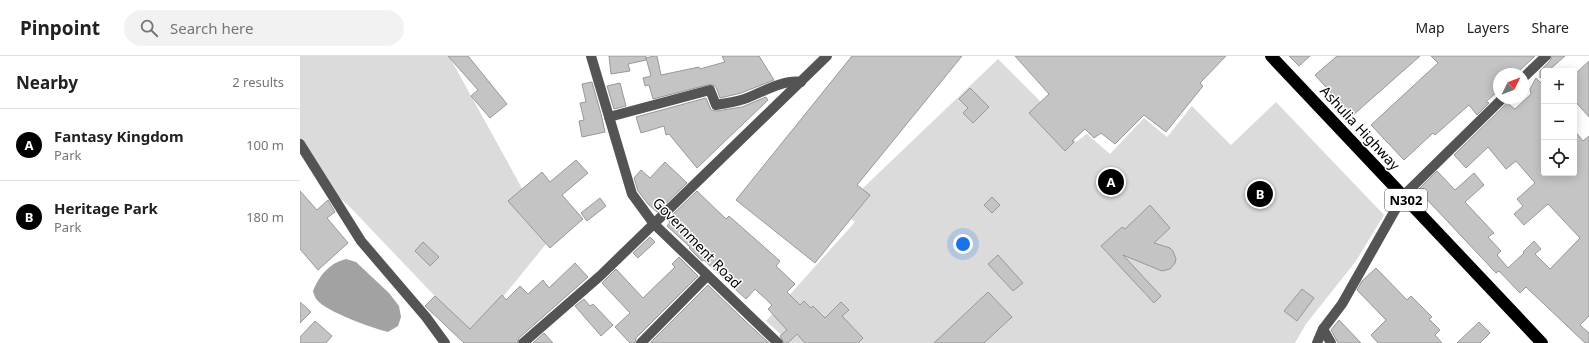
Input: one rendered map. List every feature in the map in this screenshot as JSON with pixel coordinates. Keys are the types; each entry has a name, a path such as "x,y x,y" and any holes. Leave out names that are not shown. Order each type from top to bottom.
{"highway":[{"name":"Ashulia Highway","path":"1271,56 1542,343"}],"street":[{"name":"Government Road","path":"591,56 632,194 654,224 778,343"},
{"path":"523,343 600,276 827,56"},
{"path":"1529,72 1546,56"},
{"path":"608,117 710,90 716,105 746,99 776,86 797,81 801,82"},
{"path":"1317,343 1323,329 1342,304 1403,196 1497,104"},
{"path":"300,144 361,241 426,317 444,343"},
{"path":"641,343 707,276"},
{"path":"1323,329 1331,343"}],"shaded area":[{"path":"300,56 449,56 550,239 472,335 347,204 329,190 300,144"},
{"path":"998,59 1038,99 1076,142 1087,134 1110,154 1144,118 1167,137 1192,106 1231,145 1276,102 1384,215 1356,261 1306,324 1295,343 790,343 766,321 855,222 840,210"},
{"path":"346,259 356,262 389,293 399,306 401,317 398,326 388,332 372,327 330,310 316,299 313,291 318,280 330,267"}],"building":[{"path":"448,56 468,56 507,104 490,118 471,96 478,90"},
{"path":"609,56 646,56 646,60 628,64 630,71 611,74"},
{"path":"657,56 661,75 699,67 700,69 725,62 722,56 759,56 774,80 741,93 720,98 716,87 711,84 653,99 649,85 645,86 643,78 651,76 646,58"},
{"path":"852,56 962,56 857,185 870,195 815,263 736,200"},
{"path":"1015,56 1226,56 1200,83 1203,86 1166,132 1144,115 1115,144 1101,133 1094,138 1085,129 1072,141 1074,142 1065,151 1029,113 1049,94"},
{"path":"1289,56 1310,56 1299,66"},
{"path":"1337,56 1420,56 1352,116 1315,75"},
{"path":"1431,56 1535,56 1522,68 1493,68 1493,96 1486,102 1489,103 1477,115 1469,105 1435,135 1433,133 1404,160 1371,125 1438,63"},
{"path":"1552,56 1565,56 1551,68 1543,68 1550,61"},
{"path":"1589,61 1589,117 1577,103 1577,72"},
{"path":"1536,78 1541,83 1541,176 1577,176 1577,134 1583,141 1589,136 1589,316 1580,325 1589,333 1589,343 1585,343 1526,287 1520,293 1499,271 1496,273 1418,190 1437,171 1455,190 1474,173 1484,185 1465,202 1494,233 1488,237 1501,251 1497,255 1508,268 1534,241 1541,249 1535,254 1550,269 1580,238 1548,204 1524,225 1514,214 1523,206 1517,199 1535,183 1516,161 1506,169 1488,147 1466,168 1454,155 1506,104 1515,109 1520,104 1529,104 1529,96 1531,94 1530,89"},
{"path":"592,82 605,132 582,137 579,121 584,120 580,103 586,102 582,84"},
{"path":"620,83 626,106 614,109 607,86"},
{"path":"970,88 989,107 973,123 963,113 968,108 959,99"},
{"path":"766,97 768,100 697,168 669,134 666,135 664,126 641,133 636,117 706,98 711,110 717,111 742,107"},
{"path":"576,160 588,173 562,195 583,219 550,248 508,201 542,172 550,182"},
{"path":"665,162 687,183 657,212 648,204 638,191 634,178 641,170 650,178"},
{"path":"300,191 317,210 328,200 335,212 327,218 348,243 318,270 300,249"},
{"path":"697,191 726,219 729,216 780,261 776,266 795,284 787,292 800,305 804,301 811,308 813,306 825,318 841,302 849,310 842,316 863,338 858,343 805,343 797,334 788,343 784,343 780,336 787,330 768,309 772,305 755,289 746,299 704,260 702,261 689,248 690,247 667,226 670,222 667,220"},
{"path":"992,197 1000,205 992,213 984,205"},
{"path":"600,198 606,206 587,221 581,213"},
{"path":"1150,205 1170,228 1154,243 1170,248 1176,259 1175,263 1170,269 1162,271 1123,255 1161,296 1154,303 1101,246 1122,227 1125,229"},
{"path":"650,237 655,242 638,258 633,253"},
{"path":"423,242 439,257 430,266 415,251"},
{"path":"998,255 1023,283 1013,291 988,264"},
{"path":"679,257 698,276 636,338 635,343 630,343 615,327 630,313 602,283 616,269 643,298 675,267 672,264"},
{"path":"575,263 588,277 519,338 517,343 464,343 425,306 435,296 470,329 502,295 506,300 520,286 528,294 543,280 549,288"},
{"path":"1376,268 1407,300 1411,296 1432,317 1429,319 1440,330 1435,335 1442,343 1378,343 1371,335 1386,320 1357,290 1362,281"},
{"path":"708,285 745,321 769,343 650,343"},
{"path":"1302,289 1314,298 1297,321 1284,311"},
{"path":"988,292 1012,317 984,343 934,343"},
{"path":"584,299 590,306 593,304 613,325 601,336 575,306"},
{"path":"300,302 311,312 300,323"},
{"path":"1339,320 1361,343 1338,343 1331,330"},
{"path":"315,321 332,336 326,343 300,343 300,337"},
{"path":"1479,322 1490,333 1480,343 1457,343"},
{"path":"544,333 553,343 533,343"}],"place":[{"name":"Fantasy Kingdom","path":"1111,182"},
{"name":"Heritage Park","path":"1260,194"}]}
